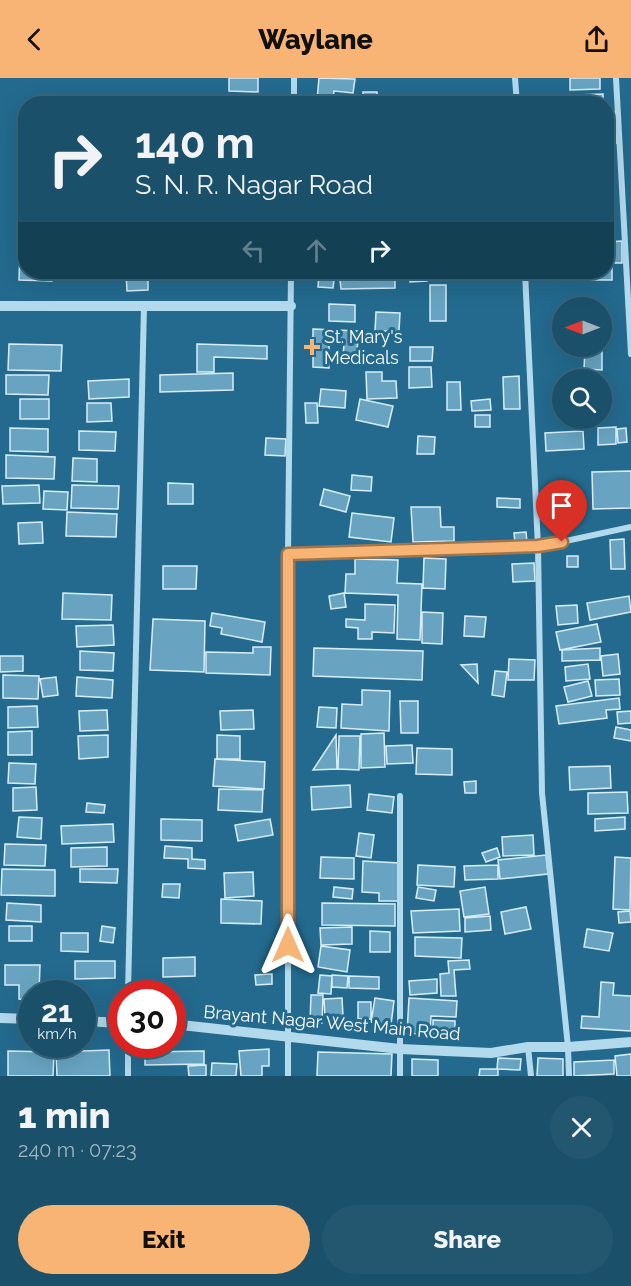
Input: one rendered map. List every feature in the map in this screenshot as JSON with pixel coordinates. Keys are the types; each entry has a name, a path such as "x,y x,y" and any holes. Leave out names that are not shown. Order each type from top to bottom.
{"street":[{"path":"294,78 294,96"},
{"path":"516,78 517,96"},
{"path":"616,78 631,354"},
{"path":"288,1076 288,554 291,279"},
{"path":"525,279 538,546 542,793 569,1076"},
{"path":"0,306 291,306"},
{"path":"128,980 144,306"},
{"path":"288,554 538,546 631,527"},
{"path":"400,796 400,1076"},
{"path":"0,1018 18,1019"},
{"name":"Brayant Nagar West Main Road","path":"186,1026 400,1049 491,1053 528,1047 568,1047 631,1042"},
{"path":"528,1047 531,1076"},
{"path":"128,1058 128,1076"}],"building":[{"path":"229,78 258,78 258,92 229,91"},
{"path":"319,78 355,79 353,93 334,91 334,96 317,96"},
{"path":"570,78 600,78 600,89 570,90"},
{"path":"363,92 377,92 377,96 363,96"},
{"path":"603,94 603,96 577,96"},
{"path":"614,112 616,112 617,143 614,143"},
{"path":"622,241 622,263 614,263 614,242"},
{"path":"52,279 52,281 19,280"},
{"path":"126,279 148,279 148,290 127,291"},
{"path":"319,279 334,279 333,288 318,287"},
{"path":"340,279 395,279 395,288 341,289"},
{"path":"410,279 427,279 427,281 410,282"},
{"path":"584,279 612,279 612,280"},
{"path":"430,285 446,285 446,321 430,321"},
{"path":"329,304 355,305 355,322 329,321"},
{"path":"376,312 400,313 399,331 375,331"},
{"path":"313,329 358,331 357,358 343,358 344,343 329,343 329,368 313,367"},
{"path":"9,344 62,345 61,371 8,370"},
{"path":"197,344 267,346 267,359 214,357 214,372 197,372"},
{"path":"410,347 433,347 432,361 410,361"},
{"path":"585,357 602,357 602,369 584,369"},
{"path":"409,367 431,367 432,387 409,388"},
{"path":"366,372 382,372 382,381 396,381 397,398 367,399"},
{"path":"233,373 233,390 160,392 160,375"},
{"path":"6,375 49,375 48,395 6,394"},
{"path":"519,376 520,409 504,409 503,377"},
{"path":"129,379 129,397 89,399 88,381"},
{"path":"447,382 460,382 461,410 447,410"},
{"path":"321,389 346,391 345,408 319,406"},
{"path":"20,399 49,399 49,419 20,419"},
{"path":"360,399 393,406 388,427 356,420"},
{"path":"490,399 491,410 472,411 471,401"},
{"path":"87,403 111,403 112,421 87,422"},
{"path":"305,403 317,403 318,423 306,423"},
{"path":"475,415 490,415 490,427 475,427"},
{"path":"616,427 616,444 598,445 598,429"},
{"path":"10,428 48,429 48,452 10,451"},
{"path":"626,428 627,442 618,443 617,429"},
{"path":"79,431 116,432 115,451 79,450"},
{"path":"583,431 584,449 546,451 545,433"},
{"path":"418,436 435,437 434,454 417,454"},
{"path":"266,438 286,439 285,456 265,455"},
{"path":"6,455 55,457 54,479 6,478"},
{"path":"73,458 97,459 97,482 72,481"},
{"path":"631,471 631,508 593,509 592,472"},
{"path":"352,475 372,477 371,491 351,490"},
{"path":"168,483 193,484 193,504 168,504"},
{"path":"39,485 40,503 3,504 2,486"},
{"path":"72,485 119,486 118,509 71,508"},
{"path":"324,489 350,496 346,512 320,505"},
{"path":"44,491 68,492 67,510 43,509"},
{"path":"497,498 520,499 520,508 497,507"},
{"path":"411,507 440,507 441,527 454,527 454,541 413,542"},
{"path":"67,512 117,514 116,537 66,536"},
{"path":"352,513 394,518 391,542 349,537"},
{"path":"42,522 43,543 19,544 18,523"},
{"path":"526,532 527,542 515,543 514,533"},
{"path":"624,539 625,569 611,569 610,540"},
{"path":"567,556 578,556 578,567 567,567"},
{"path":"424,558 446,559 445,589 423,588"},
{"path":"355,559 398,560 397,583 422,584 420,640 397,639 398,595 345,593 346,574 355,574"},
{"path":"534,563 535,581 513,582 512,564"},
{"path":"163,566 197,566 196,589 163,589"},
{"path":"63,593 112,595 111,620 62,619"},
{"path":"344,593 346,607 331,609 329,596"},
{"path":"629,596 631,612 590,620 587,603"},
{"path":"365,604 395,605 394,633 372,632 372,639 358,639 358,628 346,627 346,619 365,620"},
{"path":"577,605 578,623 558,625 556,606"},
{"path":"422,612 443,613 442,644 422,643"},
{"path":"212,613 265,622 262,642 221,634 222,628 210,626"},
{"path":"465,616 486,617 484,637 464,636"},
{"path":"153,619 205,621 204,672 150,670"},
{"path":"597,624 601,642 560,650 556,632"},
{"path":"113,625 114,645 77,647 76,626"},
{"path":"253,647 271,647 270,675 206,673 206,652 253,653"},
{"path":"314,648 423,651 422,680 313,676"},
{"path":"600,648 600,660 562,661 562,650"},
{"path":"80,651 114,653 113,671 80,670"},
{"path":"618,654 620,674 603,676 601,656"},
{"path":"0,656 23,656 23,671 0,672"},
{"path":"509,659 535,660 534,680 508,680"},
{"path":"477,664 478,683 461,665"},
{"path":"588,664 590,679 566,681 565,667"},
{"path":"495,671 507,672 504,697 492,695"},
{"path":"3,675 39,676 38,699 3,698"},
{"path":"56,677 58,695 43,697 40,679"},
{"path":"77,677 113,680 112,698 76,696"},
{"path":"619,679 620,695 596,696 595,680"},
{"path":"588,681 592,696 568,702 564,687"},
{"path":"362,690 390,691 389,731 341,728 342,704 362,705"},
{"path":"619,698 620,709 606,710 607,718 559,724 556,706"},
{"path":"400,701 418,701 418,733 401,733"},
{"path":"37,706 38,727 8,728 8,707"},
{"path":"319,707 337,708 336,728 317,727"},
{"path":"107,710 108,730 80,731 79,711"},
{"path":"253,710 254,729 221,730 220,711"},
{"path":"631,711 631,723 618,724 617,712"},
{"path":"616,727 631,730 631,741 614,738"},
{"path":"32,731 32,755 8,755 8,732"},
{"path":"384,733 385,767 361,768 361,734"},
{"path":"108,735 108,757 79,759 78,736"},
{"path":"217,735 240,736 240,759 217,759"},
{"path":"336,735 337,769 313,770"},
{"path":"339,736 360,736 359,770 338,769"},
{"path":"412,745 413,763 387,764 386,746"},
{"path":"417,748 452,749 452,775 416,774"},
{"path":"215,759 265,762 264,789 213,786"},
{"path":"9,763 36,764 35,784 8,783"},
{"path":"610,766 611,788 570,790 569,767"},
{"path":"476,781 476,793 465,793 464,782"},
{"path":"350,785 351,807 312,810 311,787"},
{"path":"36,787 37,810 13,811 13,788"},
{"path":"219,789 263,790 262,812 218,810"},
{"path":"627,792 628,813 588,814 588,793"},
{"path":"369,794 394,797 392,813 367,810"},
{"path":"87,803 105,805 104,813 86,812"},
{"path":"19,817 42,818 41,839 17,837"},
{"path":"625,817 625,829 595,831 595,819"},
{"path":"161,819 202,820 202,841 161,840"},
{"path":"270,819 273,835 238,841 235,825"},
{"path":"113,824 114,842 62,844 61,826"},
{"path":"359,833 374,835 371,858 356,856"},
{"path":"533,835 534,855 503,856 502,837"},
{"path":"5,844 46,845 45,866 4,865"},
{"path":"165,846 192,848 192,859 205,860 205,869 188,868 188,859 164,858"},
{"path":"107,847 107,866 71,867 71,848"},
{"path":"497,848 500,857 486,862 482,853"},
{"path":"546,855 548,874 500,879 498,860"},
{"path":"321,857 354,858 354,879 320,878"},
{"path":"615,857 631,858 630,910 613,909"},
{"path":"363,861 400,863 399,901 379,901 379,893 362,892"},
{"path":"418,865 455,867 454,887 417,885"},
{"path":"498,865 498,879 465,880 464,866"},
{"path":"2,869 55,870 55,896 1,895"},
{"path":"80,869 118,869 117,883 80,882"},
{"path":"253,872 254,896 225,898 224,873"},
{"path":"163,884 180,884 179,898 162,897"},
{"path":"334,887 353,889 352,899 333,897"},
{"path":"418,887 436,890 434,901 416,898"},
{"path":"485,887 489,914 464,917 460,891"},
{"path":"221,899 262,901 261,924 221,923"},
{"path":"7,903 41,905 41,922 6,920"},
{"path":"322,903 395,904 395,926 322,925"},
{"path":"526,907 531,929 505,934 501,912"},
{"path":"459,909 460,931 413,933 411,911"},
{"path":"630,911 631,922 619,923 618,912"},
{"path":"490,916 491,930 465,932 465,918"},
{"path":"9,926 32,926 32,941 9,941"},
{"path":"102,926 115,928 113,943 100,941"},
{"path":"352,927 352,944 321,945 320,928"},
{"path":"587,929 613,933 609,951 584,947"},
{"path":"370,931 390,932 390,952 370,952"},
{"path":"61,933 88,933 88,952 61,951"},
{"path":"415,937 462,938 461,958 415,956"},
{"path":"321,946 350,950 347,972 318,967"},
{"path":"195,957 195,976 163,977 163,958"},
{"path":"469,960 470,969 454,970 456,996 441,996 440,974 449,973 448,961"},
{"path":"75,961 115,961 115,978 75,979"},
{"path":"5,965 40,965 39,980 18,980 18,985 5,985"},
{"path":"272,974 272,984 256,985 255,975"},
{"path":"320,975 332,976 331,994 318,993"},
{"path":"332,975 348,976 347,988 332,987"},
{"path":"349,976 379,977 379,989 349,988"},
{"path":"437,979 437,993 410,995 409,981"},
{"path":"601,982 614,983 613,995 631,996 631,1031 581,1028 582,1016 599,1017"},
{"path":"311,995 323,995 322,1023 310,1023"},
{"path":"342,998 343,1016 325,1017 324,999"},
{"path":"375,998 394,1001 391,1025 371,1022"},
{"path":"409,998 457,1001 456,1017 431,1016 430,1035 407,1033"},
{"path":"358,1002 371,1002 371,1019 358,1019"},
{"path":"433,1020 455,1021 455,1036 433,1036"},
{"path":"269,1049 269,1066 262,1066 262,1076 241,1076 239,1051"},
{"path":"96,1050 108,1050 110,1076 57,1076 56,1058 96,1058"},
{"path":"8,1051 18,1051 18,1058 54,1058 53,1076 8,1076"},
{"path":"186,1051 204,1051 204,1064 145,1065 145,1058 186,1058"},
{"path":"318,1052 392,1054 391,1076 317,1076"},
{"path":"631,1054 631,1076 617,1076 615,1056"},
{"path":"498,1058 521,1059 520,1070 497,1069"},
{"path":"538,1058 563,1059 563,1076 537,1076"},
{"path":"412,1059 438,1060 438,1076 412,1076"},
{"path":"614,1060 614,1074 574,1076 574,1062"},
{"path":"212,1063 237,1064 236,1076 211,1076"},
{"path":"206,1065 206,1076 189,1076 188,1066"},
{"path":"480,1069 498,1069 498,1076 479,1076"}],"place":[{"name":"St. Mary's Medicals","path":"312,347"}],"route":[{"path":"288,945 288,554 538,546 562,542"}]}
